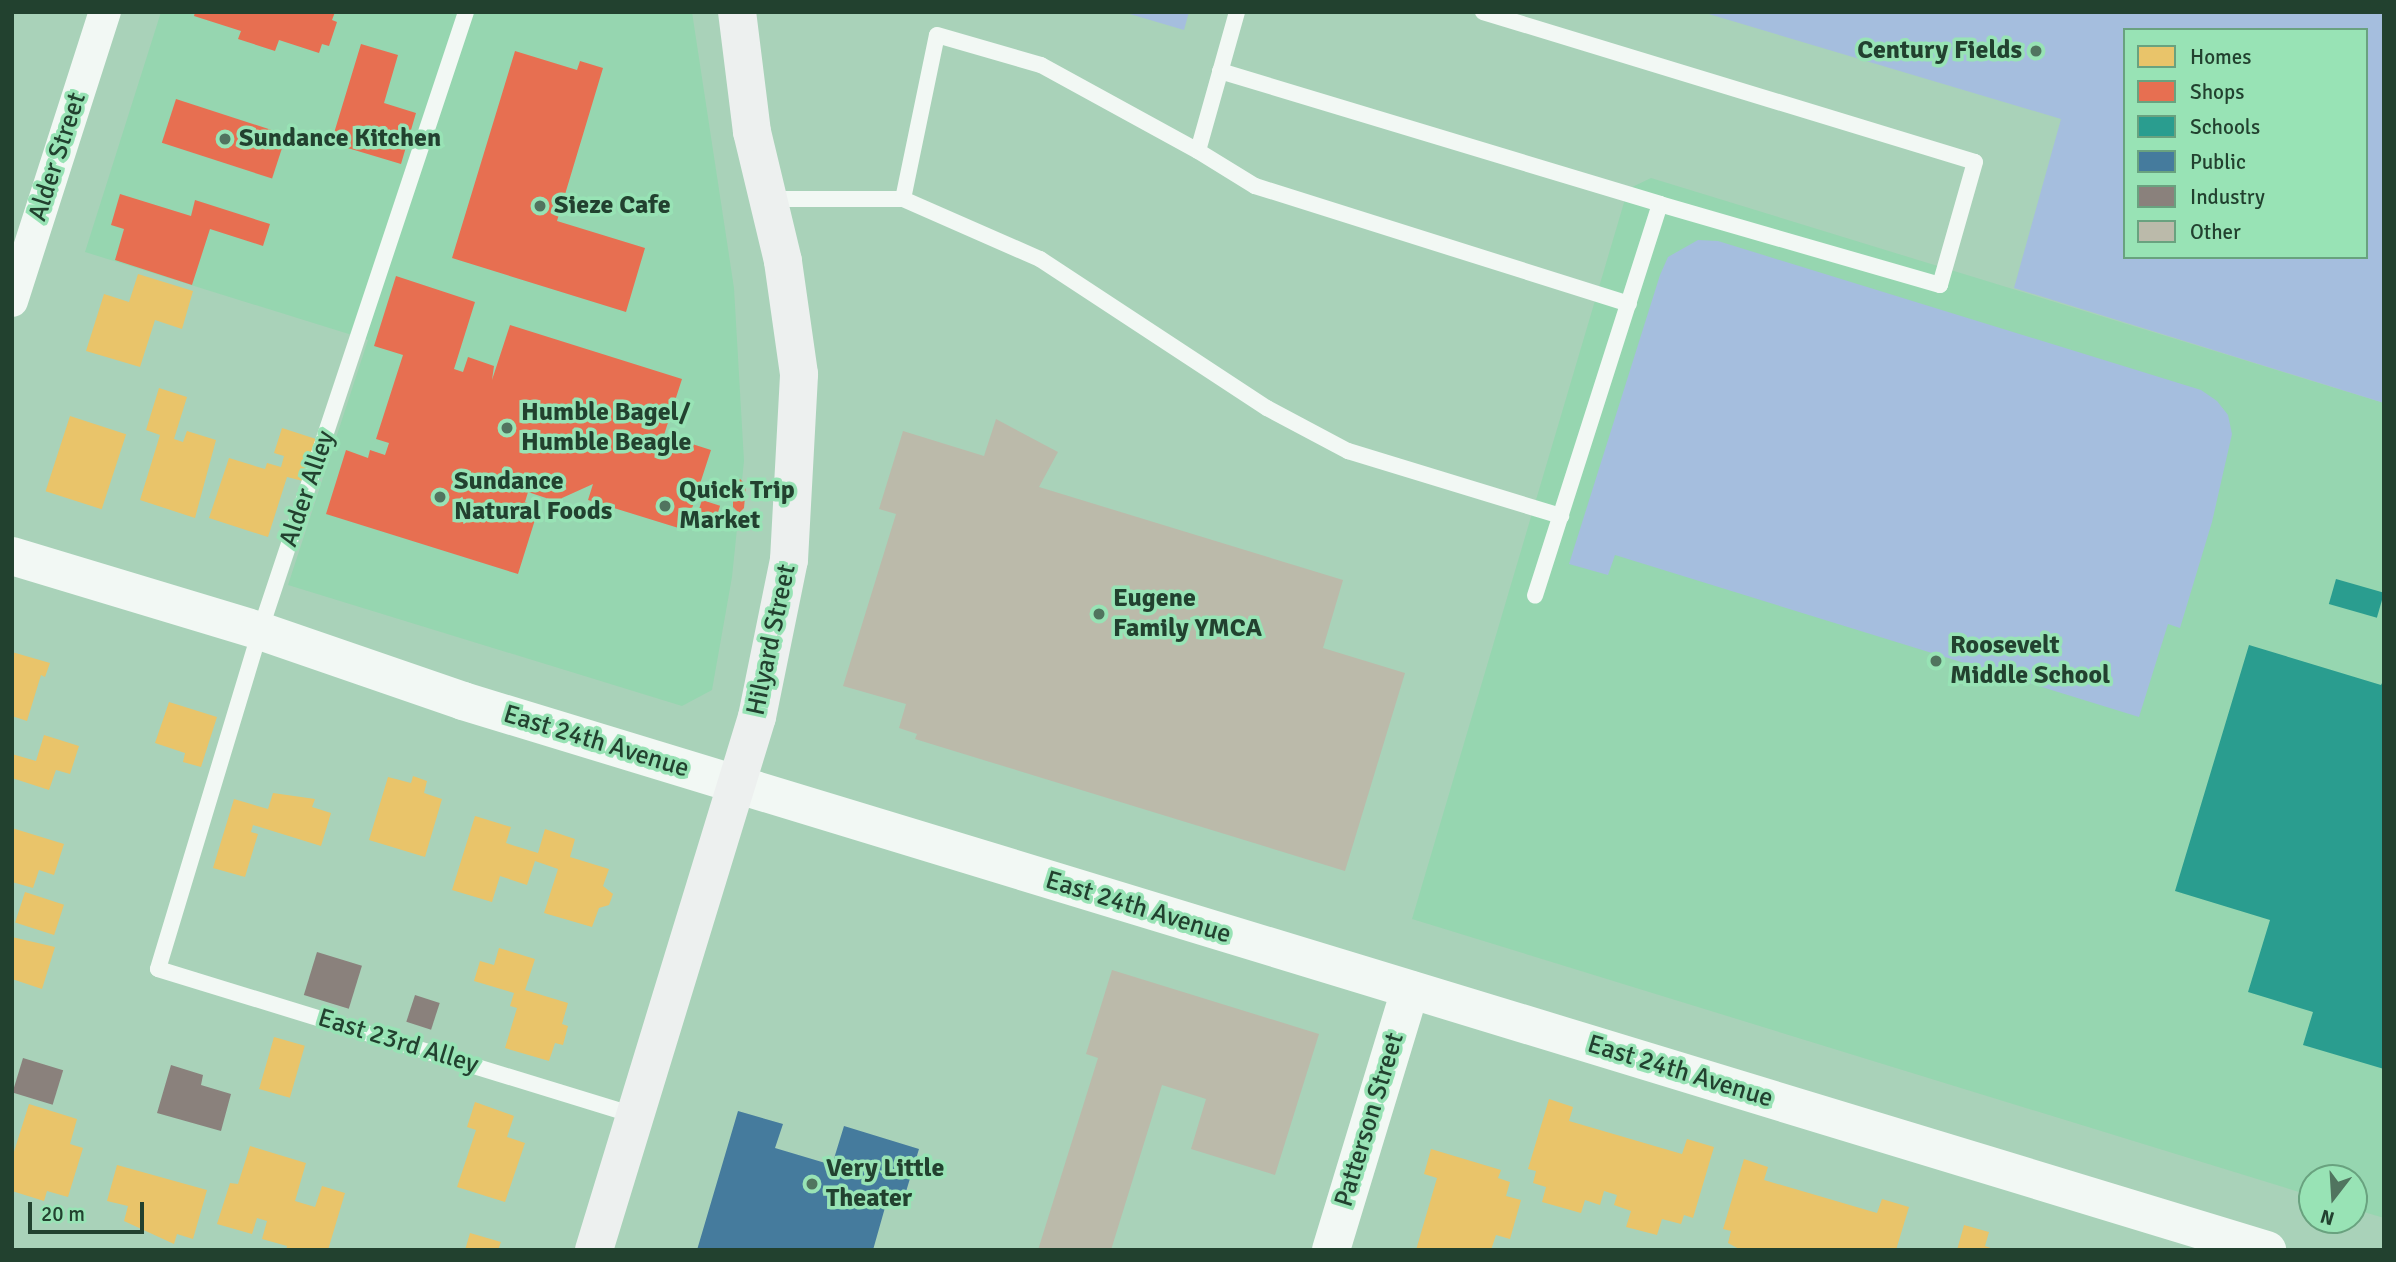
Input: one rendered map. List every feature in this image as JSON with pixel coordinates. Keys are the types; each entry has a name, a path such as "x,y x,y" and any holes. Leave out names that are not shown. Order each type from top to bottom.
{"main road":[{"name":"Hilyard Street","path":"595,1249 638,1116 737,785 782,607 796,487 799,374 783,261 752,132 737,12"}],"street":[{"name":"Alder Street","path":"12,301 105,12"},
{"name":"East 24th Avenue","path":"12,556 260,631 463,701 2267,1250"},
{"name":"Patterson Street","path":"1331,1250 1410,990"}],"lane":[{"name":"Alder Alley","path":"158,969 260,631 466,12"},
{"path":"1198,151 1237,12"},
{"path":"1220,71 1660,204 1940,285 1975,162 1483,12"},
{"path":"903,199 937,35 1041,65 1198,151 1255,186 1629,304"},
{"path":"769,199 903,199 1040,259 1267,408 1348,451 1561,516"},
{"path":"1535,596 1660,204"},
{"name":"East 23rd Alley","path":"158,969 638,1116"}],"shaded area":[{"path":"161,12 692,12 734,288 744,461 732,577 712,690 682,706 288,585 368,340 85,252"},
{"path":"1123,12 1189,12 1184,30"},
{"path":"1702,12 2384,12 2384,403 2014,288 2061,119"},
{"name":"Roosevelt Middle School","path":"1651,178 2384,403 2384,1218 2368,1213 2368,1164 2298,1164 2298,1192 1412,919 1628,189"},
{"path":"1698,240 1718,241 2201,390 2217,401 2228,415 2232,434 2212,522 2180,628 2168,624 2139,717 1615,555 1608,575 1569,564 1660,275 1668,257"}],"building: Homes":[{"path":"138,274 193,291 182,329 155,320 140,367 86,351 104,294 129,302"},
{"path":"159,388 187,397 174,439 183,442 187,431 216,440 195,518 140,500 160,435 146,430"},
{"path":"70,416 126,434 102,509 46,491"},
{"path":"282,428 316,439 303,481 287,477 268,537 209,518 229,458 265,469 267,463 281,467 284,456 274,453"},
{"path":"12,652 50,663 45,677 41,675 27,721 12,716"},
{"path":"169,702 217,717 201,767 183,762 185,753 155,743"},
{"path":"44,735 79,746 70,774 56,770 49,790 12,778 12,754 36,761"},
{"path":"413,776 427,781 424,793 442,799 425,857 369,840 388,777 411,783"},
{"path":"273,793 315,799 312,807 331,813 321,846 253,825 251,832 258,834 245,877 213,868 234,799 268,809"},
{"path":"475,816 511,827 506,843 538,853 545,829 575,839 570,857 609,869 603,886 613,894 609,905 599,908 592,927 544,913 558,869 535,861 527,885 500,876 492,902 452,890"},
{"path":"12,828 64,844 54,875 39,870 33,888 12,882"},
{"path":"25,892 64,905 54,935 15,922"},
{"path":"12,937 55,947 42,989 12,979"},
{"path":"499,948 535,959 525,990 568,1003 562,1024 568,1026 563,1045 555,1043 549,1061 505,1048 517,1008 510,1006 514,993 474,981 480,961 494,965"},
{"path":"274,1037 305,1046 290,1098 259,1089"},
{"path":"1549,1099 1573,1107 1569,1121 1682,1154 1687,1139 1714,1147 1693,1218 1684,1215 1681,1224 1662,1219 1657,1235 1626,1227 1631,1211 1614,1205 1617,1195 1604,1191 1600,1205 1585,1200 1581,1213 1542,1202 1546,1187 1533,1183 1536,1171 1528,1169"},
{"path":"475,1102 514,1116 507,1137 525,1143 505,1202 457,1187 476,1130 467,1127"},
{"path":"29,1104 77,1119 70,1144 83,1148 68,1197 47,1191 44,1201 12,1191 12,1158"},
{"path":"250,1146 306,1163 295,1201 315,1207 322,1186 345,1193 328,1250 286,1250 287,1246 262,1239 267,1221 257,1218 252,1234 217,1224 230,1183 238,1184"},
{"path":"1431,1149 1501,1170 1498,1178 1510,1182 1506,1196 1521,1200 1510,1239 1496,1235 1491,1250 1416,1250 1437,1178 1424,1174"},
{"path":"1744,1159 1768,1167 1764,1180 1877,1213 1882,1199 1909,1207 1896,1250 1741,1250 1728,1243 1731,1231 1723,1229"},
{"path":"117,1165 207,1190 193,1239 177,1234 174,1244 124,1221 128,1206 107,1201"},
{"path":"1964,1225 1989,1232 1985,1246 1996,1250 1957,1250"},
{"path":"470,1233 501,1242 498,1250 465,1250"}],"building: Shops":[{"path":"195,12 335,12 332,20 337,22 329,46 322,44 319,53 279,40 275,51 238,39 241,31 194,16"},
{"path":"361,44 398,55 384,103 416,113 401,164 331,143"},
{"path":"515,51 577,70 580,61 603,68 557,221 645,248 626,312 452,258"},
{"name":"Sundance Kitchen","path":"176,99 286,135 272,179 162,143"},
{"path":"120,194 191,216 195,200 270,224 263,246 210,229 192,285 115,260 124,229 111,225"},
{"path":"396,276 475,302 454,369 463,372 468,357 494,366 492,380 510,325 682,379 664,435 711,450 685,530 588,500 593,484 562,498 561,503 528,492 525,502 539,507 518,574 326,514 346,450 368,458 370,450 385,455 389,443 376,439 403,355 374,346"},
{"path":"740,479 746,485 744,508 739,513 733,507 733,485"},
{"path":"702,500 720,506 712,531 694,525"}],"building: Schools":[{"path":"2336,579 2384,593 2377,618 2329,604"},
{"path":"2249,645 2381,685 2384,679 2384,1069 2303,1045 2313,1012 2248,992 2270,920 2175,891"}],"building: Public":[{"name":"Very Little Theater","path":"738,1111 783,1124 775,1148 832,1165 844,1126 919,1149 901,1208 886,1204 873,1250 697,1250"}],"building: Industry":[{"path":"317,952 362,966 349,1009 304,995"},
{"path":"415,995 440,1003 431,1030 406,1022"},
{"path":"23,1058 63,1070 53,1105 12,1092"},
{"path":"171,1065 203,1075 201,1085 231,1094 221,1131 157,1113"}],"building: Other":[{"name":"Eugene Family YMCA","path":"996,419 1058,452 1039,487 1343,580 1323,648 1405,673 1345,871 915,739 917,734 899,728 906,704 843,686 896,514 879,509 903,431 984,456"},
{"path":"1112,970 1319,1034 1275,1175 1191,1149 1206,1099 1162,1085 1111,1250 1038,1250 1098,1058 1086,1054"}],"place":[{"name":"Century Fields","path":"2036,51"},
{"name":"Sundance Kitchen","path":"225,139"},
{"name":"Sieze Cafe","path":"540,206"},
{"name":"Humble Bagel/ Humble Beagle","path":"507,428"},
{"name":"Sundance Natural Foods","path":"440,497"},
{"name":"Quick Trip Market","path":"665,506"},
{"name":"Eugene Family YMCA","path":"1099,614"},
{"name":"Roosevelt Middle School","path":"1936,661"},
{"name":"Very Little Theater","path":"812,1184"}]}
